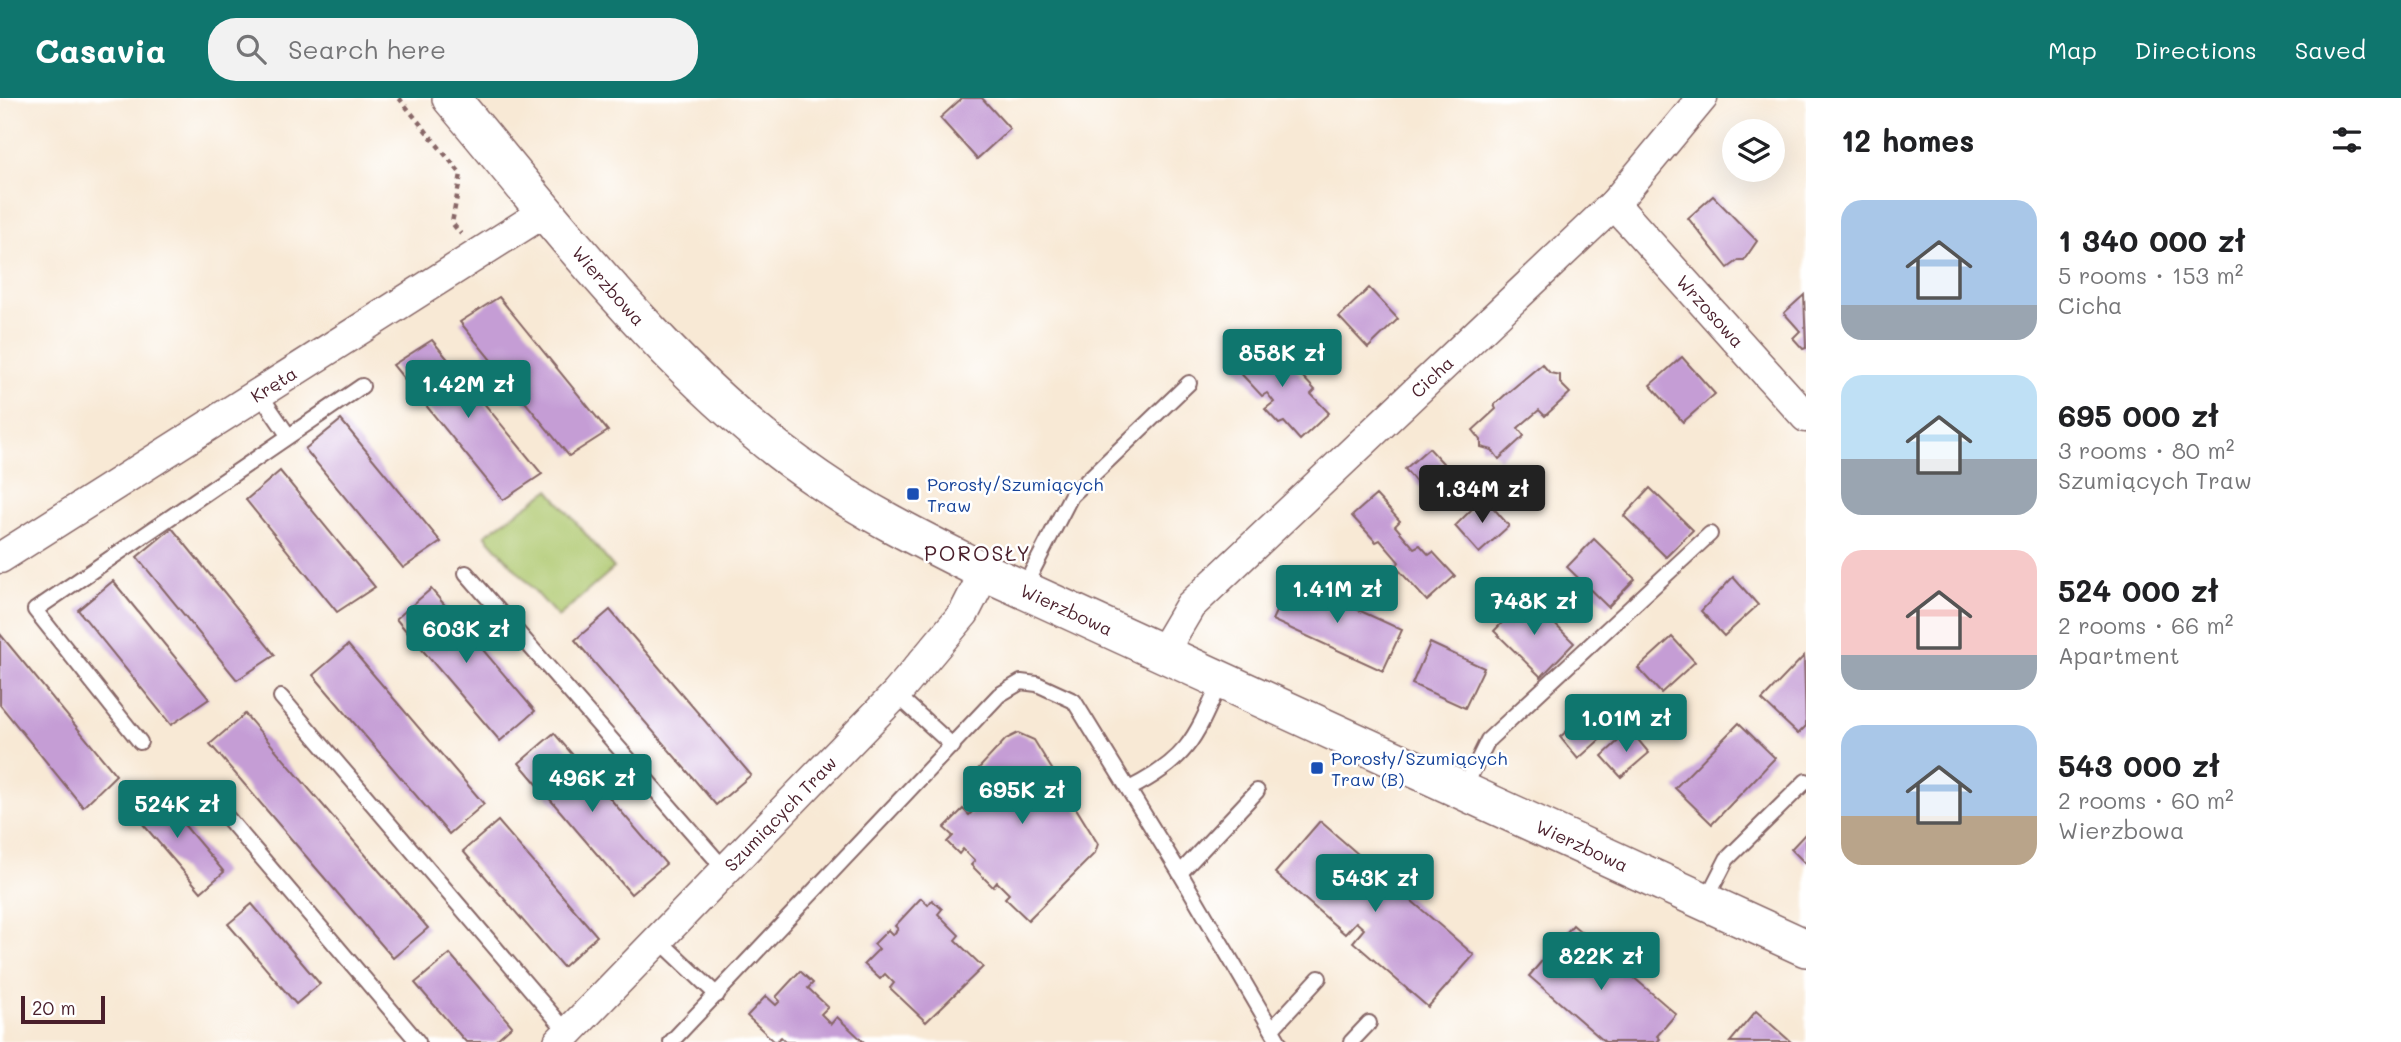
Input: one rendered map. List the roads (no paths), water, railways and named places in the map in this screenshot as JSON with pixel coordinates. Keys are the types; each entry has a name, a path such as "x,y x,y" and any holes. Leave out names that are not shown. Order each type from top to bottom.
{"street":[{"name":"Wierzbowa","path":"451,98 676,359 757,433 817,479 874,514 985,572 1806,948"},
{"name":"Cicha","path":"1161,654 1190,606 1614,204 1702,98"},
{"name":"Wrzosowa","path":"1614,204 1806,417"},
{"name":"Kręta","path":"0,558 546,211"},
{"name":"Szumiących Traw","path":"564,1037 727,872 896,694 964,613 985,572"}],"lane":[{"path":"1023,589 1071,496 1189,383"},
{"path":"140,742 35,610 362,386"},
{"path":"259,393 288,435"},
{"path":"1463,790 1488,740 1710,534"},
{"path":"466,573 727,872"},
{"path":"671,1042 999,695 1021,681 1037,684 1074,701 1181,873 1276,1035 1319,978"},
{"path":"1129,789 1159,774 1183,755 1221,681"},
{"path":"896,694 953,746"},
{"path":"281,697 564,1037"},
{"path":"1705,901 1727,859 1806,781"},
{"path":"1181,873 1257,791"},
{"path":"221,810 418,1042"},
{"path":"660,940 717,995"},
{"path":"1351,1042 1369,1023"}],"place":[{"name":"Porosły/Szumiących Traw","path":"913,494"},
{"name":"Porosły/Szumiących Traw (B)","path":"1317,768"}],"district":[{"name":"POROSŁY","path":"978,552"}]}
